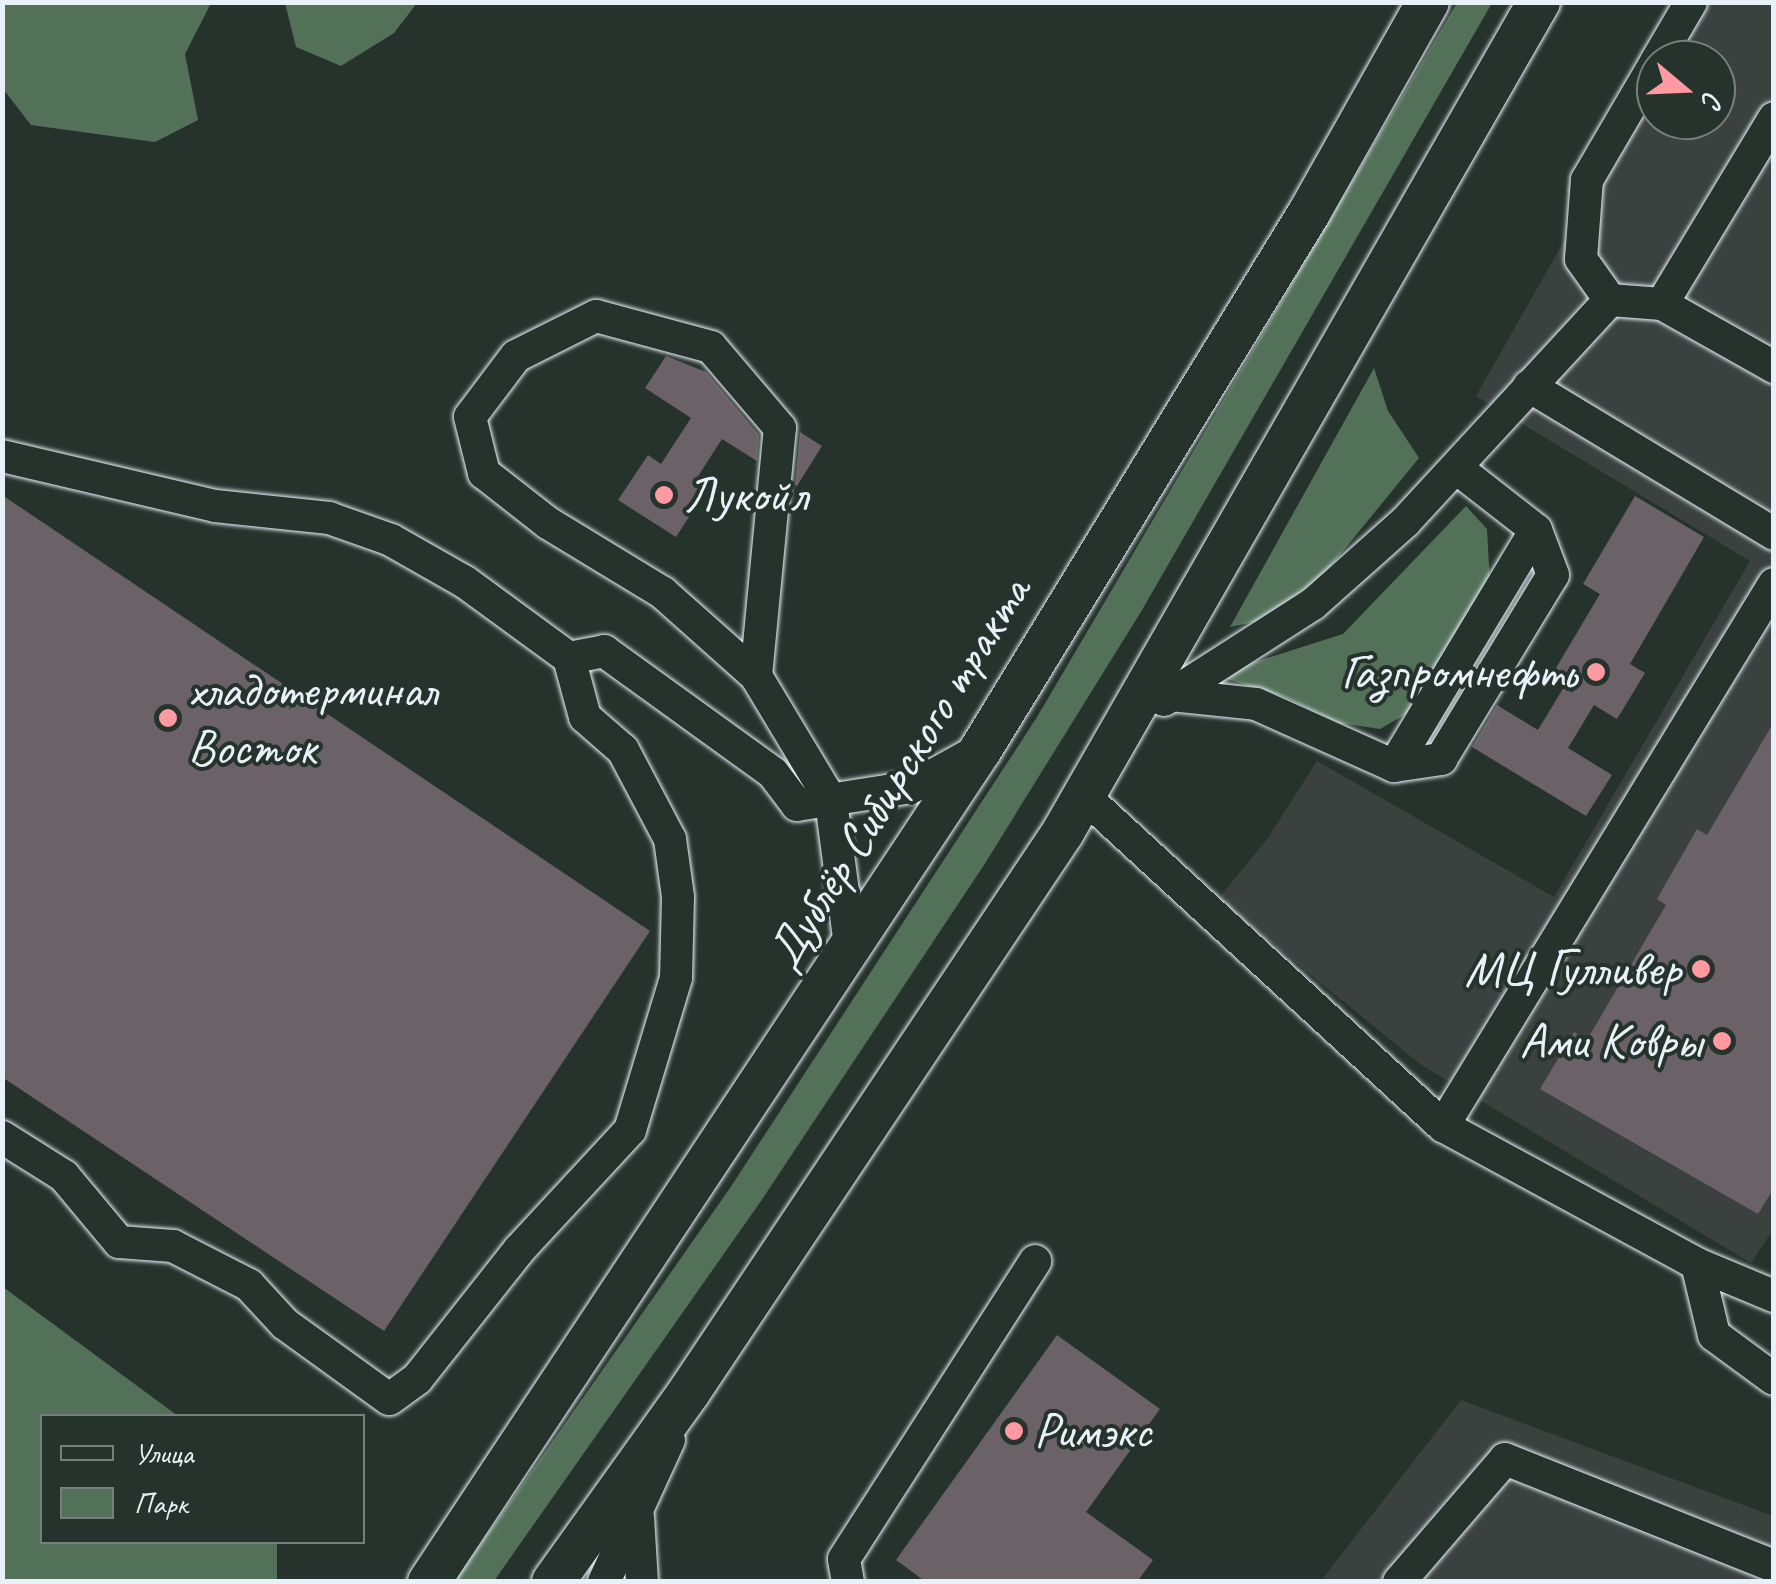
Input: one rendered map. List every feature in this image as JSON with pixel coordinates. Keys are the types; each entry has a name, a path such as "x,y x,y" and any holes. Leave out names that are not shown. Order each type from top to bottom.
{"main road":[{"name":"Дублёр Сибирского тракта","path":"429,1582 851,952 981,749 1308,214 1428,2"},
{"path":"552,1582 688,1392 1084,796 1539,2"}],"lane":[{"path":"1669,40 1691,2"},
{"path":"1610,300 1581,259 1587,180 1636,97"},
{"path":"1662,304 1774,118"},
{"path":"1118,736 1171,695 1313,604 1458,469 1610,300"},
{"path":"1610,300 1662,304 1774,367"},
{"path":"756,676 780,428 710,347 596,316 516,356 470,416 484,473 548,522 663,593 756,676 831,802 851,952"},
{"path":"1529,386 1774,534"},
{"path":"2,456 216,506 329,518 391,540 465,582 569,658 585,718 623,750 670,839 678,897 676,978 630,1130 519,1250 417,1379 389,1399 284,1324 249,1285 173,1246 119,1242 64,1176 2,1136"},
{"path":"1171,695 1256,704 1394,766 1440,759 1553,575 1536,530 1458,469"},
{"path":"1443,1126 1774,584"},
{"path":"569,658 604,651 773,773 798,804 912,787 981,749"},
{"path":"1084,796 1443,1126 1697,1264 1767,1285"},
{"path":"848,1582 844,1559 1036,1261"},
{"path":"1697,1264 1714,1335 1768,1375"},
{"path":"604,1582 638,1513 688,1392"},
{"path":"1399,1582 1505,1459 1774,1566"},
{"path":"638,1513 642,1582"}],"shaded area":[{"path":"1675,3 1773,3 1774,1228 1751,1263 1420,1064 1218,899 1268,838 1317,761 1554,897 1750,561 1476,396 1580,213 1566,189 1636,70 1636,140 1736,140 1736,40 1653,40"},
{"path":"1461,1400 1773,1516 1773,1581 1320,1582"}],"green space":[{"path":"3,2 211,3 185,54 198,120 155,142 31,125 3,89"},
{"path":"285,3 417,3 394,33 341,66 296,47"},
{"path":"1457,3 1492,3 1142,610 984,865 761,1201 494,1581 454,1582 730,1188 1037,717"},
{"path":"1374,368 1388,411 1419,458 1325,573 1264,620 1230,627"},
{"path":"1466,506 1487,529 1490,584 1420,706 1380,729 1339,723 1285,697 1214,675 1343,634"},
{"path":"3,1287 175,1414 40,1414 40,1544 277,1544 277,1581 3,1581"}],"building":[{"path":"666,356 706,372 759,435 757,461 722,439 693,484 705,492 676,537 618,500 648,455 661,464 691,418 645,388"},
{"path":"800,432 822,446 797,486 795,485"},
{"name":"хладотерминал Восток","path":"2,495 650,931 384,1331 2,1077"},
{"path":"1635,496 1704,537 1630,664 1645,673 1617,719 1594,705 1568,748 1612,775 1586,816 1472,747 1497,705 1538,730 1564,687 1550,678 1600,594 1583,584"},
{"name":"МЦ Гулливер","path":"1774,722 1774,1188 1758,1214 1540,1089 1574,1032 1587,1040 1666,905 1657,899 1697,829 1707,835"},
{"path":"1057,1335 1160,1409 1086,1512 1153,1560 1137,1582 926,1582 896,1560"}],"place":[{"name":"Лукойл","path":"664,495"},
{"name":"Газпромнефть","path":"1596,672"},
{"name":"хладотерминал Восток","path":"168,718"},
{"name":"МЦ Гулливер","path":"1701,969"},
{"name":"Ами Ковры","path":"1722,1041"},
{"name":"Римэкс","path":"1014,1431"}]}
